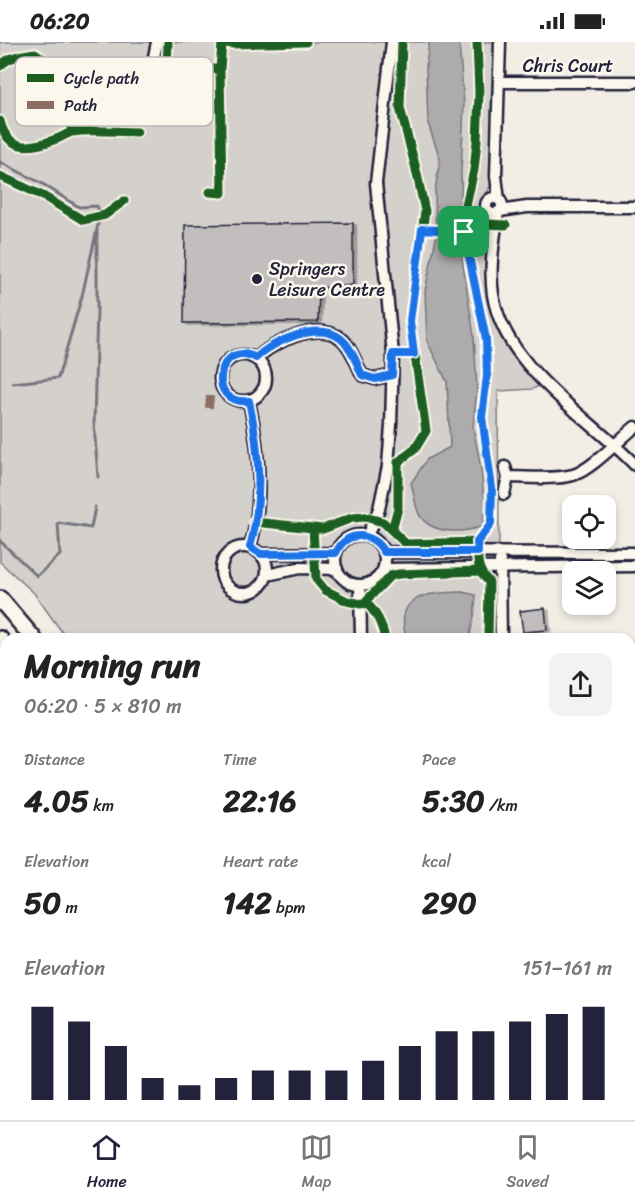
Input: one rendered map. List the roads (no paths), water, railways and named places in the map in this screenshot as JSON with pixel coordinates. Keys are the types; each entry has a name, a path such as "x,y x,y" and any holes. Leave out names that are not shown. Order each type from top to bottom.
{"highway":[{"path":"0,599 28,633"}],"street":[{"path":"154,57 157,42"},
{"path":"367,536 380,509 388,466 393,354 376,183 392,42"},
{"path":"500,42 501,82 491,271 493,294 499,318 507,338 531,369 635,465"},
{"name":"Chris Court","path":"501,82 635,82"},
{"path":"496,206 635,207"},
{"path":"256,358 283,341 309,332 325,332 339,337 351,352 362,375 375,379 392,375"},
{"path":"243,354 256,358 264,366 266,372 265,387 256,398 249,401 234,399 224,390 220,378 224,366 235,356 243,354"},
{"path":"249,401 258,454 257,496 250,547"},
{"path":"504,494 507,472 571,476 583,471 635,426"},
{"path":"367,536 380,545 384,552 384,569 375,581 360,585 346,581 335,564 336,553 348,538 367,536"},
{"path":"250,547 261,554 266,563 267,575 259,588 245,594 230,589 225,584 220,569 225,556 236,548 250,547"},
{"path":"384,552 635,553"},
{"path":"500,552 501,633"},
{"path":"261,554 336,553"},
{"path":"384,569 635,566"},
{"path":"267,575 300,568 337,569"},
{"path":"360,585 361,633"}],"waterway":[{"path":"0,162 41,183 79,207 97,206 99,211"},
{"path":"13,383 58,378 82,296 99,220"},
{"path":"97,230 94,424 98,477"},
{"path":"0,541 37,576 60,555 58,523 91,528 95,507"}],"place":[{"name":"Springers Leisure Centre","path":"257,279"}]}
